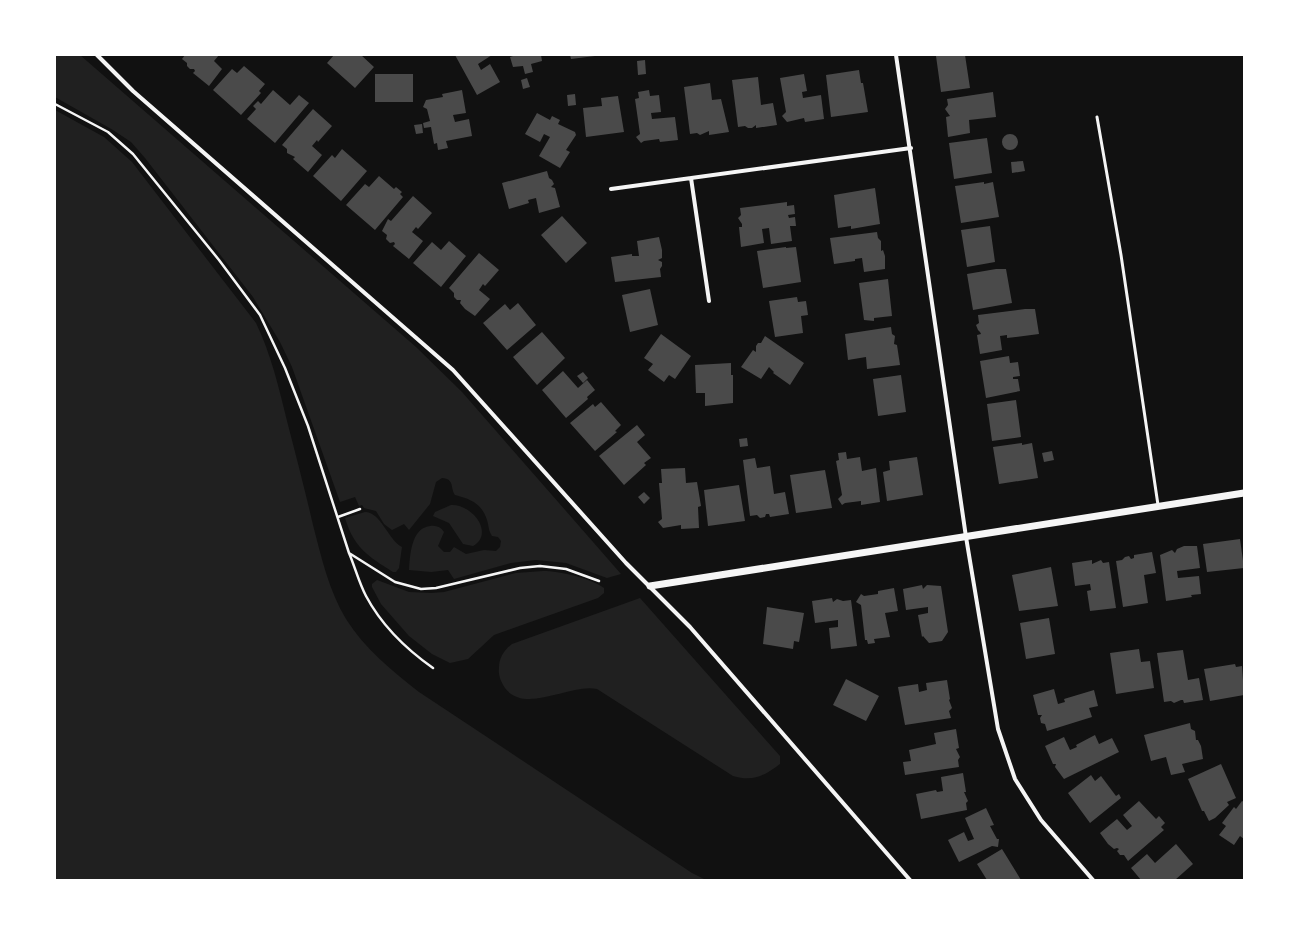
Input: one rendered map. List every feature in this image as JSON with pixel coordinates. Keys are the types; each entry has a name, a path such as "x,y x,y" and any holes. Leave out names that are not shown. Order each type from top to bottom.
{"street":[{"path":"97,55 133,91 453,370 620,557 690,627 910,880"},
{"path":"896,55 911,148 966,537 998,729 1015,779 1041,820 1093,880"},
{"path":"610,189 911,148"},
{"path":"691,178 709,301"},
{"path":"650,586 966,537 1158,505 1244,493"}],"lane":[{"path":"1097,116 1123,270 1158,505"}],"path":[{"path":"55,104 108,132 133,154 219,260 260,315 285,368 305,419 349,553 366,596 376,612 408,649 433,668"},
{"path":"338,517 360,509"},
{"path":"349,553 395,582 421,589 436,588 520,568 540,566 566,569 599,581"}],"shaded area":[{"path":"55,55 80,55 416,347 462,392 621,574 607,578 566,563 536,560 511,563 454,579 448,570 431,572 409,570 411,550 415,537 424,528 430,526 438,527 443,530 444,532 438,546 444,552 450,552 454,547 466,554 484,550 496,551 500,547 501,541 498,537 492,536 485,514 479,506 471,500 455,495 451,482 442,478 436,482 430,504 409,530 404,524 392,530 384,524 376,511 364,508 362,505 359,506 355,497 340,502 292,367 280,342 253,297 131,142 55,97"},
{"path":"55,110 104,137 132,162 256,323 266,347 278,384 326,573 340,608 353,630 361,640 389,667 419,692 692,873 706,880 55,880"},
{"path":"451,505 466,509 478,520 482,534 473,546 463,544 449,523 433,516 435,512"},
{"path":"365,512 376,516 393,539 402,547 399,568 396,572 393,572 369,556 353,537 345,518"},
{"path":"543,571 557,572 583,578 604,588 604,593 598,598 494,635 468,659 450,663 432,654 409,636 381,604 372,587 372,584 377,580 409,592 444,592 516,573"},
{"path":"640,598 780,756 780,764 769,772 758,777 740,778 733,776 597,689 586,688 536,699 524,699 514,696 505,688 499,676 499,664 502,654 512,644"}],"building":[{"path":"185,55 219,55 214,61 222,69 209,86 193,73 195,71 194,69 190,69 187,66 187,63 182,59"},
{"path":"334,55 361,55 374,67 355,88 327,63"},
{"path":"455,55 492,55 478,64 481,70 490,64 500,82 477,95"},
{"path":"516,55 541,55 542,61 531,64 533,72 525,74 523,66 513,67 510,57"},
{"path":"570,55 595,55 595,56 571,59"},
{"path":"965,55 970,88 941,92 936,56"},
{"path":"645,60 646,74 638,75 637,61"},
{"path":"244,66 265,84 259,91 261,93 241,115 213,90 232,69 237,73"},
{"path":"859,70 868,112 831,117 826,75"},
{"path":"375,74 413,74 413,102 375,102"},
{"path":"804,74 807,91 802,92 803,98 821,95 824,119 805,122 804,118 787,122 782,116 786,112 780,78"},
{"path":"758,77 761,105 773,103 777,125 756,128 756,125 752,128 745,126 738,127 732,80"},
{"path":"527,78 530,87 523,89 521,80"},
{"path":"710,83 712,100 721,99 729,132 709,135 709,131 700,135 697,133 690,134 684,87"},
{"path":"273,90 290,105 299,95 309,103 275,143 247,119 256,109 253,106 258,101 261,104"},
{"path":"462,90 466,113 453,115 455,122 469,119 472,136 446,141 448,148 438,150 437,143 434,144 431,127 424,128 423,123 430,121 427,109 423,107 426,100 443,97 442,94"},
{"path":"649,90 650,96 659,95 661,112 651,113 652,119 675,117 678,140 660,142 659,139 644,141 641,143 636,137 640,134 635,99 639,98 638,92"},
{"path":"993,92 996,117 969,120 970,133 948,137 946,117 950,116 945,109 948,105 947,99"},
{"path":"575,94 576,105 568,106 567,95"},
{"path":"618,96 624,132 586,137 583,108 602,106 601,98"},
{"path":"313,109 332,126 318,142 317,140 312,146 322,155 308,172 293,159 295,157 287,153 287,149 282,145"},
{"path":"537,113 550,120 552,116 560,120 558,124 575,132 576,135 566,150 570,152 560,168 539,156 550,137 544,134 540,142 525,134"},
{"path":"422,124 423,133 416,134 414,125"},
{"path":"1007,134 1013,134 1018,139 1016,148 1013,150 1007,150 1002,145 1002,139"},
{"path":"987,138 992,173 954,179 949,143"},
{"path":"342,149 367,171 341,201 313,176 332,155 335,158"},
{"path":"1023,161 1025,171 1012,173 1011,162"},
{"path":"547,171 549,178 554,184 551,187 555,188 560,207 539,213 536,198 528,200 529,203 509,209 502,183"},
{"path":"379,176 394,189 396,187 402,192 400,194 403,197 375,230 346,205 365,184 369,187"},
{"path":"984,182 984,184 993,182 999,217 961,223 955,186"},
{"path":"875,188 880,224 851,229 851,226 838,228 834,195"},
{"path":"413,196 432,213 418,229 416,227 412,232 423,241 409,259 393,246 395,244 394,242 390,243 386,239 387,235 382,231 388,219 391,221"},
{"path":"787,202 787,206 794,205 795,214 788,215 789,218 795,217 796,226 790,226 792,241 771,244 769,228 762,229 764,243 741,247 739,227 742,227 742,224 738,218 741,215 740,208"},
{"path":"562,216 587,243 566,263 541,235"},
{"path":"990,226 995,262 967,267 961,230"},
{"path":"877,232 878,238 881,241 881,251 883,250 885,256 885,269 864,272 862,258 855,259 855,261 834,264 830,238"},
{"path":"659,237 662,250 662,258 658,260 662,262 660,269 661,277 615,282 611,257 632,254 632,256 639,256 637,241"},
{"path":"449,241 466,256 441,287 413,263 432,242 441,250"},
{"path":"796,247 801,282 763,288 757,251"},
{"path":"479,253 499,270 485,286 483,284 479,290 490,299 475,316 465,309 460,303 461,300 457,300 454,297 454,293 449,288"},
{"path":"996,269 1006,269 1012,303 973,310 967,274"},
{"path":"888,279 892,316 874,318 874,321 864,320 859,283"},
{"path":"650,289 658,325 630,332 622,295"},
{"path":"797,297 798,302 806,301 808,315 801,316 803,333 775,337 769,301"},
{"path":"518,303 536,325 507,350 483,323 505,304 510,310"},
{"path":"1035,309 1039,334 1007,338 1007,335 1000,336 1002,350 980,354 977,335 981,334 976,325 979,323 978,315"},
{"path":"891,327 892,334 895,336 894,344 897,345 900,365 867,369 866,357 848,360 845,334"},
{"path":"542,332 565,358 537,385 513,357"},
{"path":"661,334 691,356 675,379 669,375 664,382 648,370 653,364 644,358"},
{"path":"765,336 804,363 790,385 773,373 774,372 769,367 761,379 741,367 753,350 756,352 756,346 758,343 761,343"},
{"path":"1009,356 1010,363 1018,362 1020,376 1013,377 1013,379 1018,379 1020,391 986,398 980,361"},
{"path":"731,363 731,375 733,375 733,403 705,406 705,393 696,393 695,365"},
{"path":"563,371 578,388 587,380 595,390 587,397 588,399 566,418 542,390"},
{"path":"583,372 588,378 583,383 577,376"},
{"path":"901,375 906,412 878,416 873,379"},
{"path":"1016,400 1021,437 992,441 987,404"},
{"path":"601,402 621,425 615,431 617,432 595,451 570,423 593,404 595,407"},
{"path":"637,425 645,435 637,442 651,458 644,463 646,465 624,485 599,456"},
{"path":"747,438 748,446 740,447 739,439"},
{"path":"1022,443 1022,445 1032,443 1038,478 999,484 993,447"},
{"path":"1052,451 1054,460 1044,462 1042,453"},
{"path":"846,452 847,459 860,457 862,471 876,468 880,502 861,505 861,501 845,503 842,505 838,499 842,495 836,461 839,460 838,453"},
{"path":"917,457 923,495 887,501 883,472 890,470 889,461"},
{"path":"755,458 757,468 770,466 774,494 785,492 789,514 770,517 769,514 766,514 765,517 760,518 757,515 750,516 743,460"},
{"path":"685,468 686,483 697,482 701,506 698,507 699,528 681,529 681,525 663,528 658,522 662,519 659,483 662,483 661,469"},
{"path":"825,470 832,508 796,513 790,475"},
{"path":"739,485 745,521 708,526 704,490"},
{"path":"644,492 650,498 644,504 638,497"},
{"path":"1240,539 1244,568 1207,572 1203,544"},
{"path":"1184,546 1197,546 1200,568 1177,571 1178,578 1199,576 1201,594 1166,601 1160,555 1172,550 1175,553 1177,549"},
{"path":"1152,552 1156,573 1144,575 1148,603 1123,607 1116,561 1122,560 1129,556 1131,559 1134,558 1134,555"},
{"path":"1092,560 1092,564 1101,560 1103,563 1109,562 1116,608 1090,611 1087,591 1091,590 1090,584 1075,586 1072,563"},
{"path":"1051,567 1058,606 1019,611 1012,575"},
{"path":"922,585 923,589 927,585 941,586 948,632 942,641 929,643 923,636 922,637 918,615 928,613 928,607 906,610 903,589"},
{"path":"894,588 898,611 885,613 890,637 874,639 875,643 868,644 867,640 865,640 861,605 856,602 861,594 864,596 878,594 878,591"},
{"path":"832,598 833,602 837,599 843,601 851,600 857,646 831,649 829,628 838,627 838,620 815,623 812,601"},
{"path":"767,607 804,613 799,642 794,641 793,649 763,644"},
{"path":"1049,618 1055,654 1026,659 1020,623"},
{"path":"1139,649 1141,662 1150,661 1154,688 1116,694 1110,653"},
{"path":"1183,650 1188,680 1199,678 1203,700 1184,703 1183,700 1174,703 1171,701 1164,702 1157,653"},
{"path":"1235,664 1236,667 1242,666 1244,695 1210,701 1204,669"},
{"path":"846,679 879,696 866,721 833,705"},
{"path":"947,680 949,700 952,708 949,711 951,718 905,725 898,687 918,684 919,692 927,690 926,683"},
{"path":"1054,689 1058,704 1065,702 1064,699 1094,690 1098,706 1089,708 1092,717 1047,731 1045,724 1041,723 1040,718 1042,715 1038,715 1033,695"},
{"path":"1190,723 1191,729 1195,731 1196,740 1198,740 1201,746 1203,759 1182,764 1185,772 1171,775 1166,757 1151,761 1144,735"},
{"path":"956,729 959,748 956,749 960,757 958,760 959,767 905,775 903,762 911,761 909,750 936,744 934,733"},
{"path":"1095,735 1099,744 1112,738 1119,752 1064,779 1055,767 1056,764 1053,764 1045,746 1064,737 1070,750 1077,747 1076,745"},
{"path":"1221,764 1236,798 1227,802 1229,805 1215,818 1209,821 1204,811 1202,811 1188,779"},
{"path":"963,773 966,792 964,792 968,801 966,803 967,810 921,819 916,794 936,790 937,792 943,791 941,777"},
{"path":"1091,775 1095,781 1101,776 1116,796 1119,794 1121,798 1090,823 1068,793"},
{"path":"1139,801 1156,819 1159,816 1165,823 1161,827 1164,830 1128,861 1124,855 1120,855 1117,851 1119,849 1114,849 1108,844 1100,833 1117,819 1127,830 1132,826 1123,815"},
{"path":"1242,801 1244,802 1244,839 1240,836 1234,845 1219,835 1226,826 1222,823 1234,807 1236,809"},
{"path":"986,808 994,825 990,826 997,839 999,839 998,847 992,846 959,862 948,840 964,832 968,841 974,839 965,818"},
{"path":"1176,844 1193,864 1175,880 1141,880 1131,868 1147,854 1155,863"},
{"path":"1002,849 1021,880 987,880 977,864"}]}
